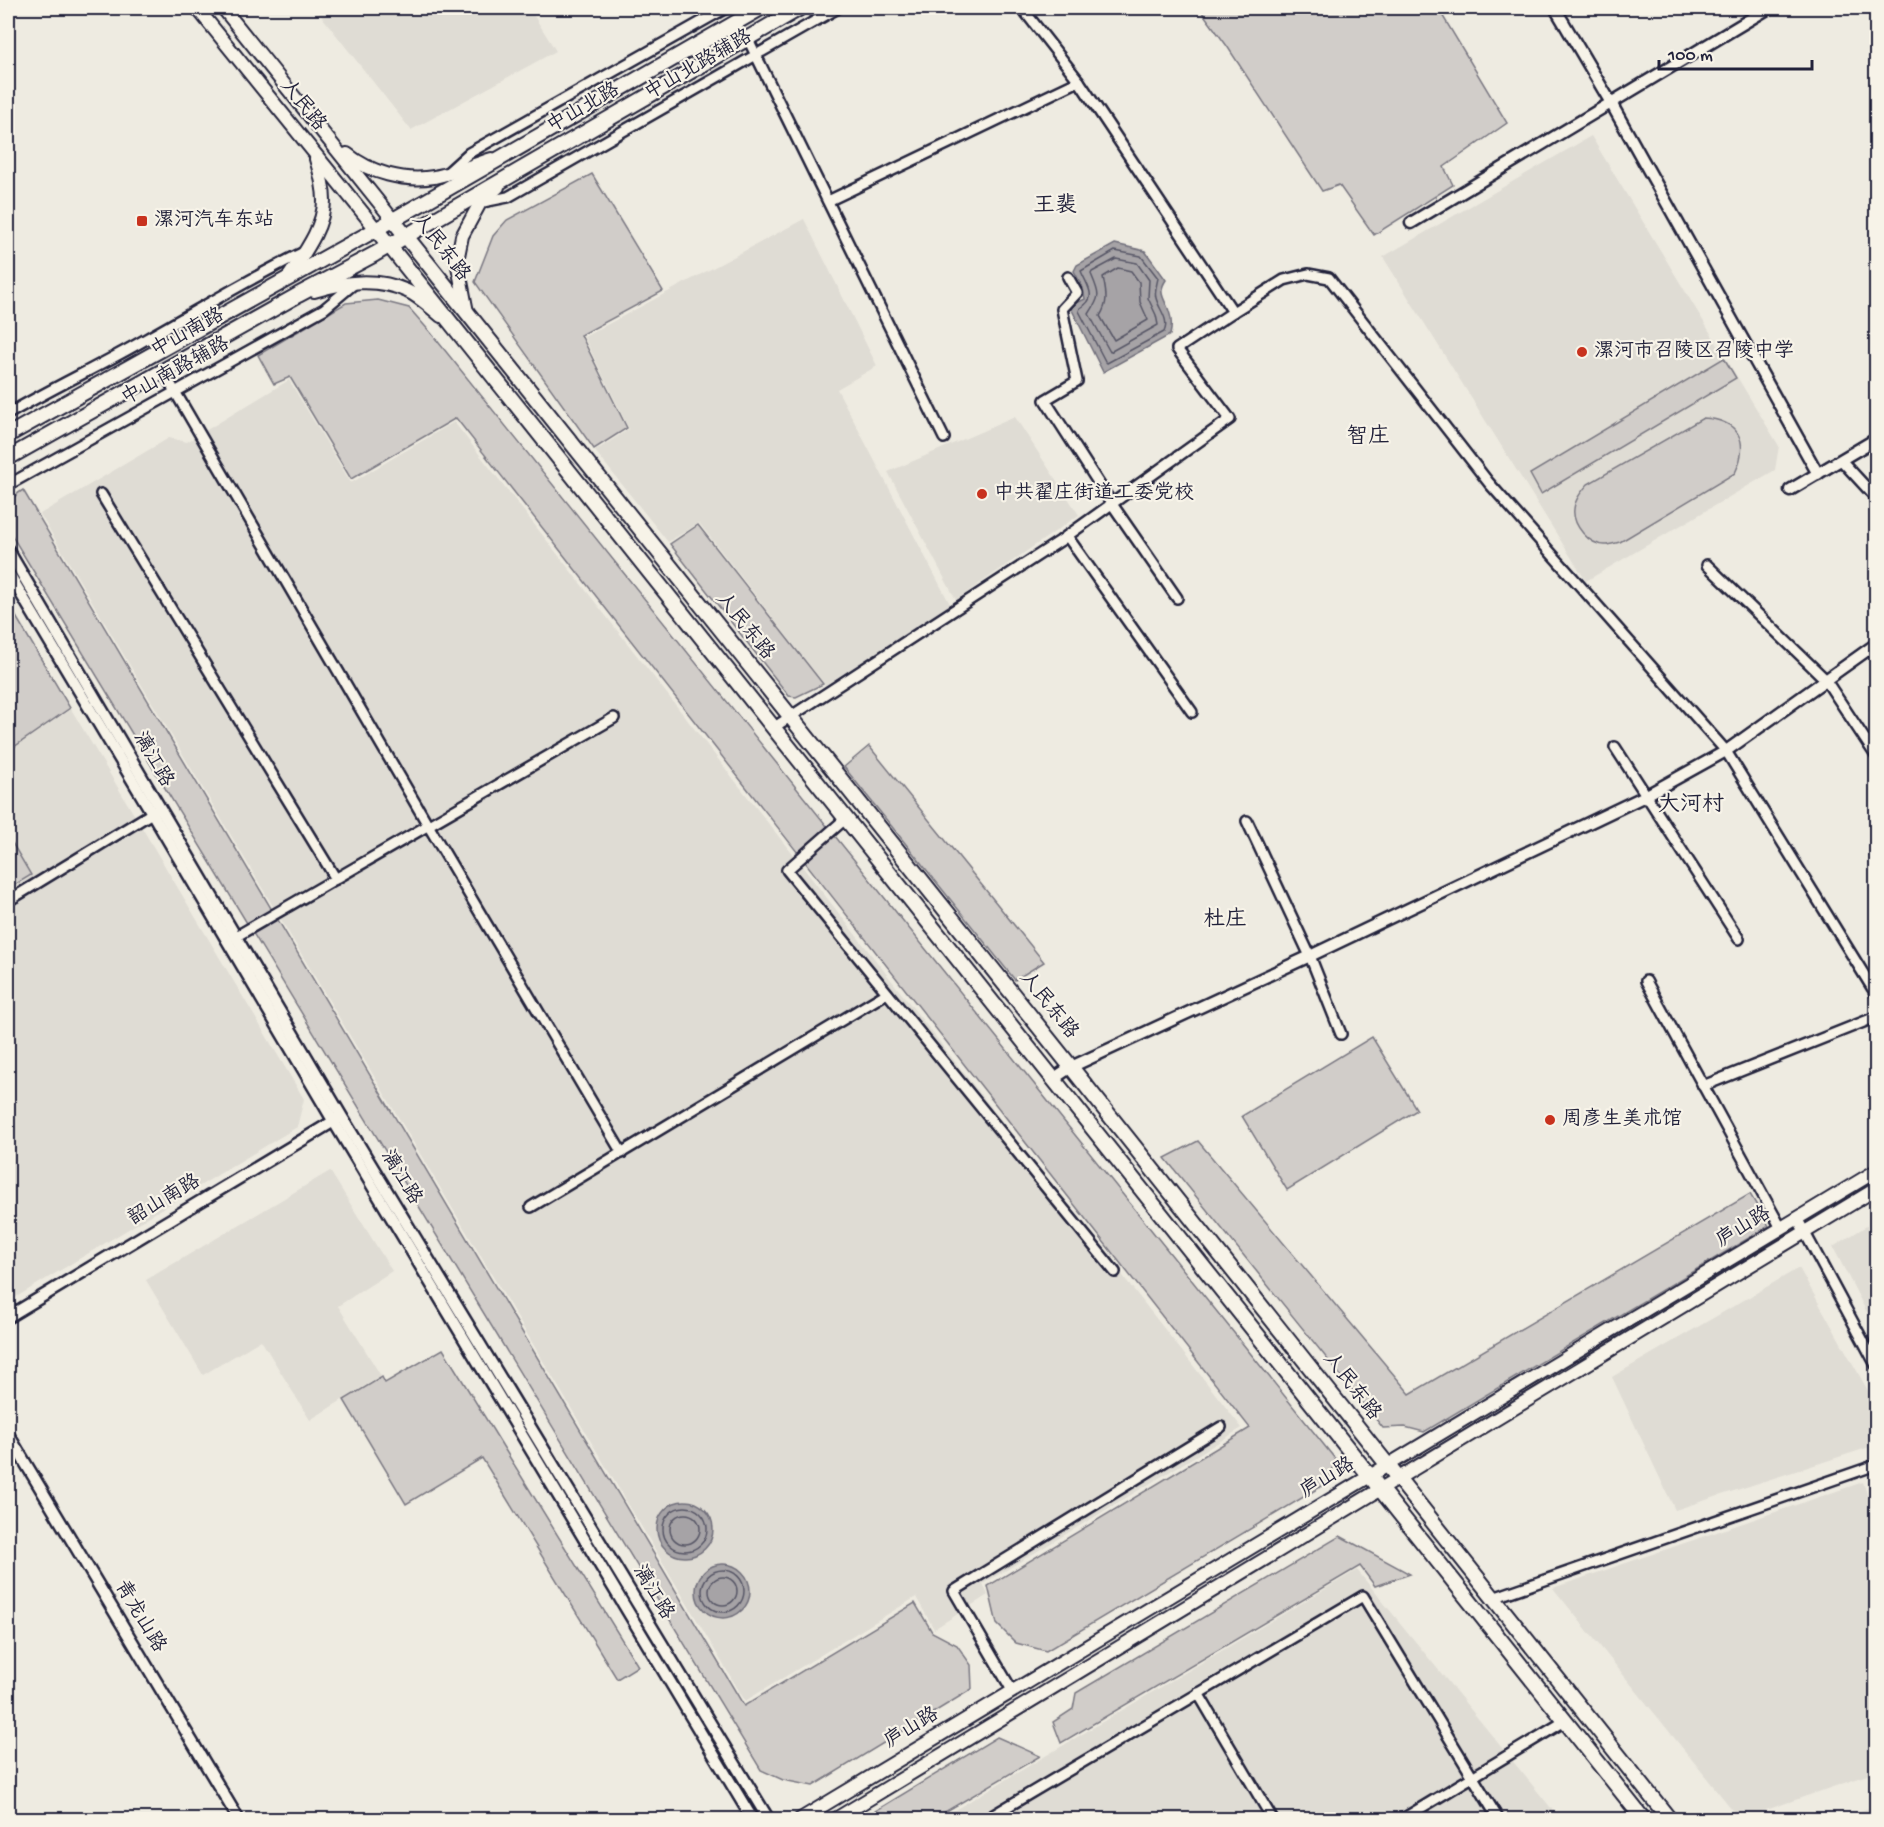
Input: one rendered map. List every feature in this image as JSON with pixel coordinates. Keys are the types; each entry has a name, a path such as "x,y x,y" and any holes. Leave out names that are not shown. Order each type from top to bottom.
{"main road":[{"name":"人民路","path":"197,8 376,229"},
{"name":"人民路","path":"223,8 393,220"},
{"name":"中山北路","path":"376,229 761,8"},
{"name":"中山北路","path":"389,245 800,8"},
{"path":"331,141 354,160 377,172 401,177 433,177 508,154"},
{"path":"288,278 318,228 324,203 322,179 314,152"},
{"path":"467,313 458,261 462,236 480,203 514,172"},
{"name":"人民东路","path":"393,220 1071,1066 1670,1820"},
{"name":"人民东路","path":"376,229 1644,1820"},
{"name":"中山南路","path":"8,435 376,229"},
{"name":"中山南路","path":"8,458 389,245"},
{"path":"298,295 333,285 356,282 384,283 409,291 451,322"},
{"path":"154,354 164,371"},
{"name":"庐山路","path":"799,1820 1876,1171"},
{"name":"庐山路","path":"834,1820 1876,1189"},
{"path":"1013,1692 1022,1706"}],"street":[{"name":"中山北路辅路","path":"447,173 469,153 726,8"},
{"name":"中山北路辅路","path":"480,203 508,197 838,8"},
{"path":"1022,8 1079,81 1233,312"},
{"path":"1555,8 1611,103 1818,474"},
{"path":"1411,223 1769,8"},
{"path":"747,37 944,438"},
{"path":"828,201 1079,81"},
{"path":"8,414 50,389 146,340 260,273 304,252"},
{"path":"773,728 1067,536 1230,419 1177,349 1284,280 1308,274 1329,278 1489,483 1726,751 1876,994"},
{"path":"1068,277 1077,293 1062,309 1077,381 1045,400 1112,504 1177,597"},
{"name":"中山南路辅路","path":"8,485 324,309 356,282"},
{"path":"146,340 154,354"},
{"path":"164,371 622,1153"},
{"path":"1791,490 1876,439"},
{"path":"1841,460 1876,498"},
{"path":"101,494 336,879"},
{"path":"1067,536 1191,712"},
{"name":"漓江路","path":"8,550 156,811 753,1820"},
{"path":"1707,565 1825,679 1876,756"},
{"name":"漓江路","path":"8,573 235,937 338,1119 769,1820"},
{"path":"1053,1079 1071,1066 1310,956 1645,796 1726,751 1876,644"},
{"path":"235,937 614,718"},
{"path":"1615,747 1739,939"},
{"path":"8,901 156,811"},
{"path":"846,819 787,870 1114,1272"},
{"path":"1247,821 1310,956 1341,1034"},
{"path":"1646,981 1781,1228"},
{"path":"531,1207 887,993"},
{"path":"1703,1086 1876,1017"},
{"name":"韶山南路","path":"8,1317 338,1119"},
{"path":"1797,1218 1876,1365"},
{"path":"1013,1692 954,1591 1221,1427"},
{"name":"青龙山路","path":"8,1434 239,1820"},
{"path":"1493,1598 1876,1465"},
{"path":"985,1820 1363,1596 1499,1820"},
{"path":"1198,1693 1273,1820"},
{"path":"1401,1820 1565,1720"}],"shaded area":[{"path":"315,8 529,8 556,51 411,130"},
{"path":"1199,8 1438,8 1507,123 1444,167 1453,185 1374,235 1339,185 1322,191 1227,46"},
{"name":"漯河市召陵区召陵中学","path":"1591,136 1779,446 1775,470 1586,581 1383,257"},
{"path":"592,174 663,291 581,335 627,428 594,449 475,282 493,236 507,220"},
{"path":"804,219 877,366 837,389 951,606 825,685 699,523 668,542 595,451 629,429 584,337"},
{"path":"378,300 409,308 431,333 1336,1460 1327,1483 1046,1651 1016,1643 997,1624 988,1586 1250,1428 456,418 351,479 290,377 274,384 258,355 346,303"},
{"path":"1724,358 1736,378 1541,494 1530,474"},
{"path":"289,380 351,483 454,422 1242,1428 983,1584 988,1595 934,1629 916,1597 745,1701 40,514 169,438 187,442"},
{"name":"中共翟庄街道工委党校","path":"1015,417 1079,515 956,600 888,472"},
{"path":"1703,418 1725,423 1738,434 1741,451 1735,473 1620,542 1599,544 1583,533 1576,521 1574,509 1577,499 1588,484"},
{"path":"23,490 744,1706 915,1603 932,1632 957,1645 971,1665 972,1689 813,1786 783,1780 761,1770 9,531 8,507 13,498"},
{"path":"698,525 823,684 796,697 789,696 670,544"},
{"path":"8,603 70,708 8,751"},
{"path":"71,709 304,1099 297,1127 8,1302 8,890 32,875 8,834 8,751"},
{"path":"869,746 1044,962 1015,980 844,767"},
{"path":"8,836 31,875 8,889"},
{"path":"1372,1037 1417,1110 1287,1190 1242,1116"},
{"path":"1198,1141 1410,1394 1750,1194 1769,1226 1424,1432 1405,1427 1383,1428 1165,1158"},
{"path":"330,1171 392,1271 338,1306 381,1376 310,1420 261,1340 203,1375 146,1280"},
{"path":"1876,1220 1876,1330 1833,1247"},
{"path":"1799,1268 1876,1405 1876,1445 1675,1510 1612,1377"},
{"path":"443,1349 638,1666 617,1679 482,1458 406,1504 344,1400 382,1377 385,1383"},
{"path":"1863,1482 1876,1522 1876,1772 1740,1819 1553,1588"},
{"path":"1340,1536 1410,1574 1375,1586 1360,1566 1061,1743 1053,1722 1073,1709 1076,1693"},
{"path":"1357,1570 1560,1819 938,1820"},
{"path":"997,1737 1040,1756 933,1819 862,1819"},
{"path":"1876,1806 1876,1819 1835,1819"}],"water":[{"path":"1115,244 1145,251 1166,280 1162,292 1170,314 1171,329 1170,335 1103,372 1070,306 1085,299 1083,288 1074,271 1077,265"},
{"path":"679,1501 691,1501 701,1505 709,1513 713,1529 709,1545 701,1553 691,1557 679,1557 669,1553 661,1545 657,1535 657,1523 661,1513 669,1505"},
{"path":"718,1564 728,1564 738,1568 746,1576 750,1591 746,1606 738,1614 728,1618 718,1618 708,1614 700,1606 696,1596 696,1586 700,1576 708,1568"}],"place":[{"name":"漯河汽车东站","path":"142,221"},
{"name":"漯河市召陵区召陵中学","path":"1582,352"},
{"name":"中共翟庄街道工委党校","path":"982,494"},
{"name":"周彦生美术馆","path":"1550,1120"}],"district":[{"name":"王裴","path":"1055,207"},
{"name":"智庄","path":"1368,438"},
{"name":"大河村","path":"1691,806"},
{"name":"杜庄","path":"1225,921"}]}
